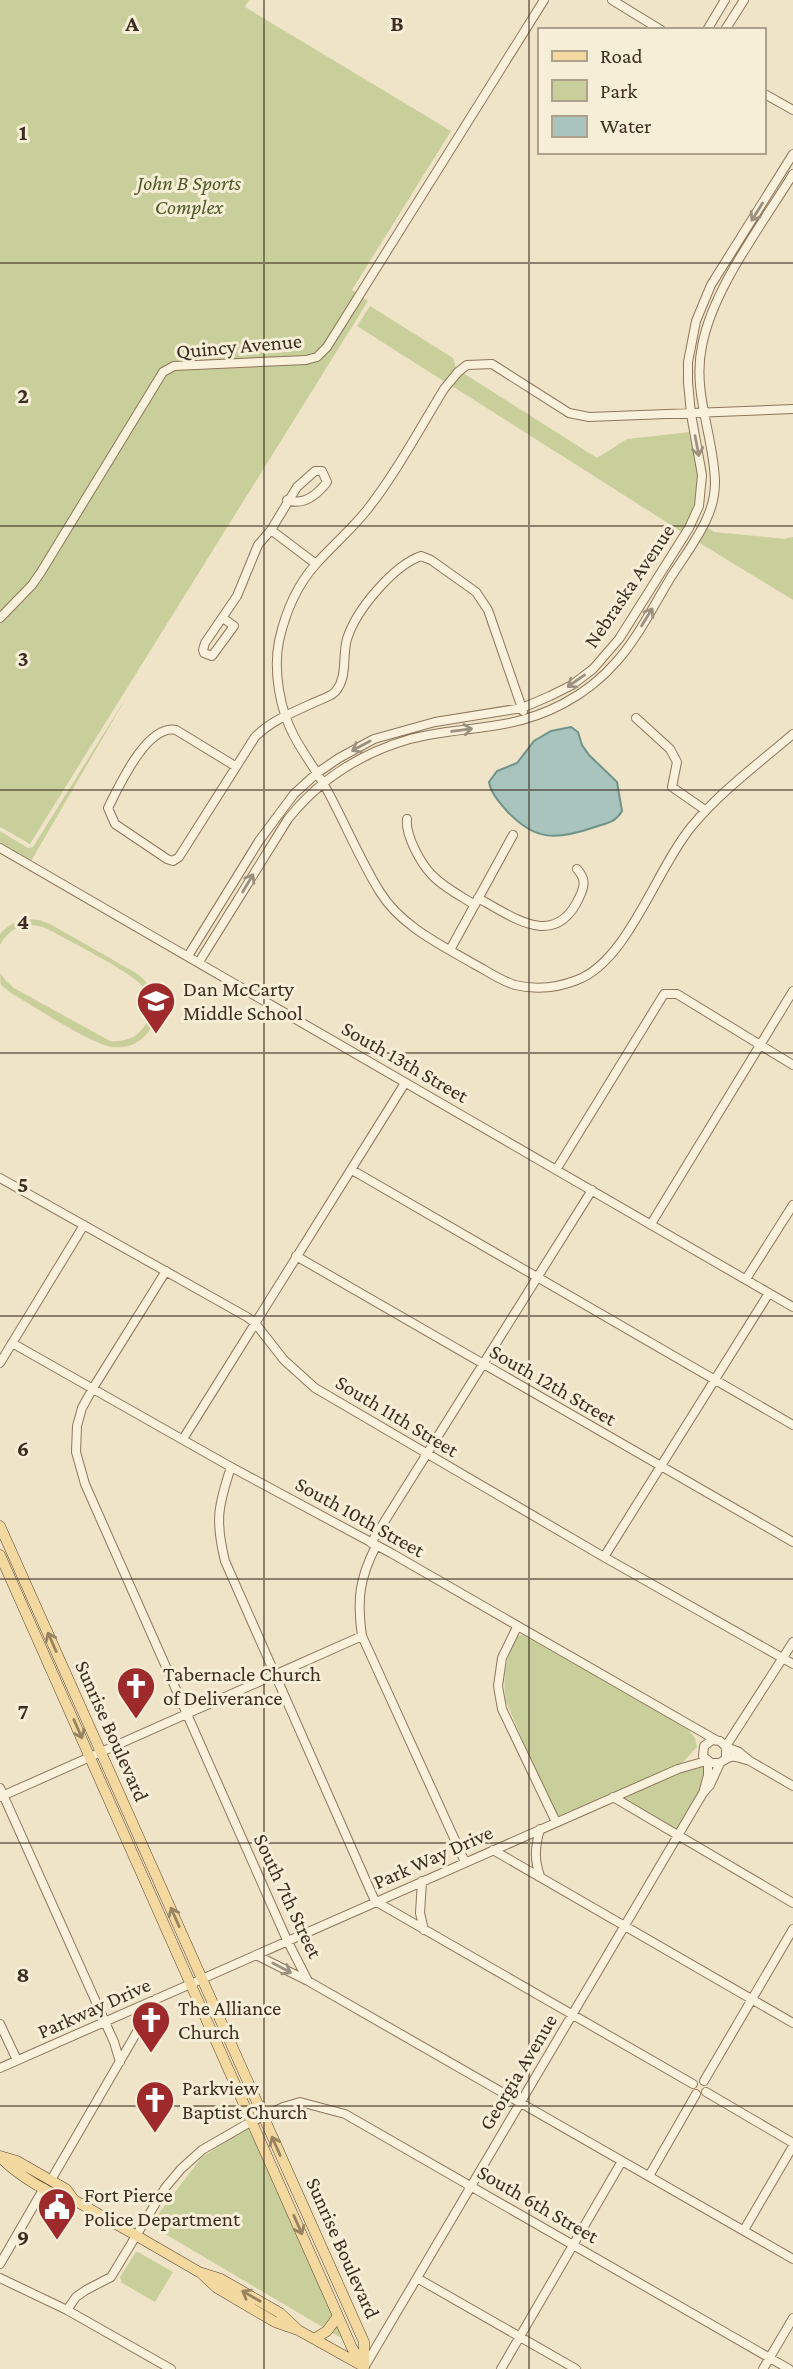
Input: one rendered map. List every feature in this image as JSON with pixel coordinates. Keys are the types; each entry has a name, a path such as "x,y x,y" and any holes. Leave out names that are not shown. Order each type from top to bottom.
{"main road":[{"name":"Sunrise Boulevard","path":"0,1526 364,2342 365,2368"},
{"name":"Sunrise Boulevard","path":"0,1555 352,2348 365,2368"},
{"path":"0,2156 12,2169 48,2184 62,2198 74,2200 199,2272 217,2288 275,2322 298,2330 365,2368"},
{"path":"314,2339 327,2331 338,2316"}],"street":[{"name":"Quincy Avenue","path":"0,618 41,572 163,372 174,366 306,360 317,357 327,347 544,0"},
{"path":"612,0 658,28"},
{"path":"708,28 725,0"},
{"path":"727,28 744,0"},
{"path":"765,94 793,110"},
{"name":"Nebraska Avenue","path":"188,956 259,841 294,794 317,773 374,739 435,722 522,708 572,685 593,669 619,639 695,517 702,494 702,475 691,414 688,362 696,321 710,285 793,154"},
{"name":"Nebraska Avenue","path":"199,962 270,847 303,801 323,783 379,749 411,739 526,719 555,708 579,695 609,670 629,646 706,521 714,496 715,481 699,384 707,325 720,292 793,174"},
{"path":"710,285 720,292"},
{"path":"696,321 707,325"},
{"path":"688,362 700,363"},
{"path":"793,409 589,417 569,413 492,364 467,365 444,389 368,509 300,586 287,614 279,643 277,671 285,716 294,736 323,783 380,893 408,923 450,950 514,984 541,988 579,980 596,970 614,952 667,862 705,810 793,734"},
{"path":"223,618 234,626 217,652 212,656 207,655 203,650 205,643 246,579 258,545 271,530 287,500 315,471 322,471 327,478 320,491 304,502 287,500"},
{"path":"702,494 714,496"},
{"path":"271,530 316,565"},
{"path":"235,766 176,730 160,731 152,737 107,808 115,824 173,861 179,857 255,737 265,727 334,693 340,684 347,640 356,620 392,576 409,560 421,556 431,560 476,592 488,610 526,719"},
{"path":"671,557 680,563"},
{"path":"636,718 670,749 677,762 672,787 705,810"},
{"path":"407,819 406,826 413,845 432,876 476,901 530,925 556,925 575,906 585,886 583,876 577,869"},
{"path":"450,950 513,835"},
{"path":"259,841 270,847"},
{"name":"South 13th Street","path":"0,848 793,1307"},
{"path":"220,905 230,911"},
{"path":"651,1224 793,991"},
{"path":"556,1170 664,995 677,994 793,1065"},
{"path":"183,1439 405,1083"},
{"path":"352,1170 793,1425"},
{"name":"South 11th Street","path":"0,1178 255,1323 284,1360 315,1388 793,1664"},
{"path":"465,1862 362,1636 358,1609 359,1588 373,1545 592,1190"},
{"path":"746,1279 793,1205"},
{"path":"0,1363 84,1225"},
{"name":"South 12th Street","path":"296,1256 793,1542"},
{"path":"93,1388 166,1271"},
{"path":"604,1557 769,1293"},
{"name":"South 10th Street","path":"12,1343 739,1752 793,1786"},
{"name":"South 7th Street","path":"93,1388 82,1408 78,1426 76,1452 85,1484 287,1940 308,1981 793,2259"},
{"path":"231,1468 218,1514 218,1534 225,1561 375,1901 693,2084"},
{"path":"517,1627 502,1658 498,1686 502,1709 556,1822"},
{"path":"120,2062 105,2023 1,1794 101,1753 362,1636"},
{"path":"723,1761 722,1743 738,1727 793,1642"},
{"name":"South 10th Street","path":"689,1724 704,1748"},
{"name":"Park Way Drive","path":"678,1769 709,1741 722,1743"},
{"path":"704,1748 703,1756 707,1761"},
{"name":"South 10th Street","path":"707,1761 723,1761 733,1756 750,1761"},
{"name":"Park Way Drive","path":"202,1979 613,1797 678,1769 707,1761"},
{"name":"Georgia Avenue","path":"704,1793 708,1775 707,1761"},
{"name":"Georgia Avenue","path":"365,2368 723,1761"},
{"path":"613,1797 793,1903"},
{"path":"540,1829 535,1846 535,1860 540,1876"},
{"path":"493,1850 793,2023"},
{"path":"422,1881 419,1913 424,1930"},
{"path":"704,2081 793,1929"},
{"path":"256,1955 308,1981"},
{"name":"Parkway Drive","path":"0,2068 202,1979"},
{"path":"0,2264 156,1999"},
{"path":"0,2024 17,2060"},
{"path":"693,2084 699,2080 704,2081"},
{"path":"649,2176 707,2087 704,2081"},
{"path":"693,2084 693,2091 793,2144 744,2230"},
{"name":"South 6th Street","path":"67,2310 86,2290 111,2277 165,2188 202,2150 226,2134 283,2107 300,2102 345,2114 789,2369"},
{"path":"501,2369 622,2161"},
{"path":"0,2278 67,2310 171,2369"},
{"path":"417,2278 576,2369"},
{"path":"763,2369 793,2318"}],"green space":[{"name":"John B Sports Complex","path":"0,0 249,0 245,7 451,131 352,290 368,301 30,844 0,827"},
{"path":"370,306 453,358 456,368 445,382 357,326"},
{"path":"463,373 597,458 627,439 691,432 697,483 694,506 682,532 452,386"},
{"path":"707,527 714,532 786,539 793,537 793,600 698,542"},
{"path":"129,693 31,861 0,844 0,831 28,848 33,847"},
{"path":"26,919 50,924 136,973 147,983 153,995 154,1021 139,1041 127,1046 112,1047 90,1039 1,985 0,973 14,988 110,1041 132,1037 140,1032 148,1018 149,998 138,981 48,929 33,925 14,929 0,945 0,934 3,931"},
{"path":"523,1634 684,1725 695,1738 697,1747 679,1764 561,1816 555,1815 506,1702 504,1685 507,1661 516,1637"},
{"path":"705,1765 700,1790 675,1831 621,1798 683,1771"},
{"path":"248,2127 346,2341 150,2225 201,2158"},
{"path":"136,2252 173,2272 155,2302 122,2283 120,2277"}],"water":[{"path":"571,727 578,732 589,755 617,782 622,811 611,822 581,831 558,836 537,833 506,810 493,794 489,782 497,771 517,763 534,741 551,731"}],"place":[{"name":"Dan McCarty Middle School","path":"156,1035"},
{"name":"Tabernacle Church of Deliverance","path":"136,1720"},
{"name":"The Alliance Church","path":"151,2054"},
{"name":"Parkview Baptist Church","path":"155,2134"},
{"name":"Fort Pierce Police Department","path":"57,2241"}]}
